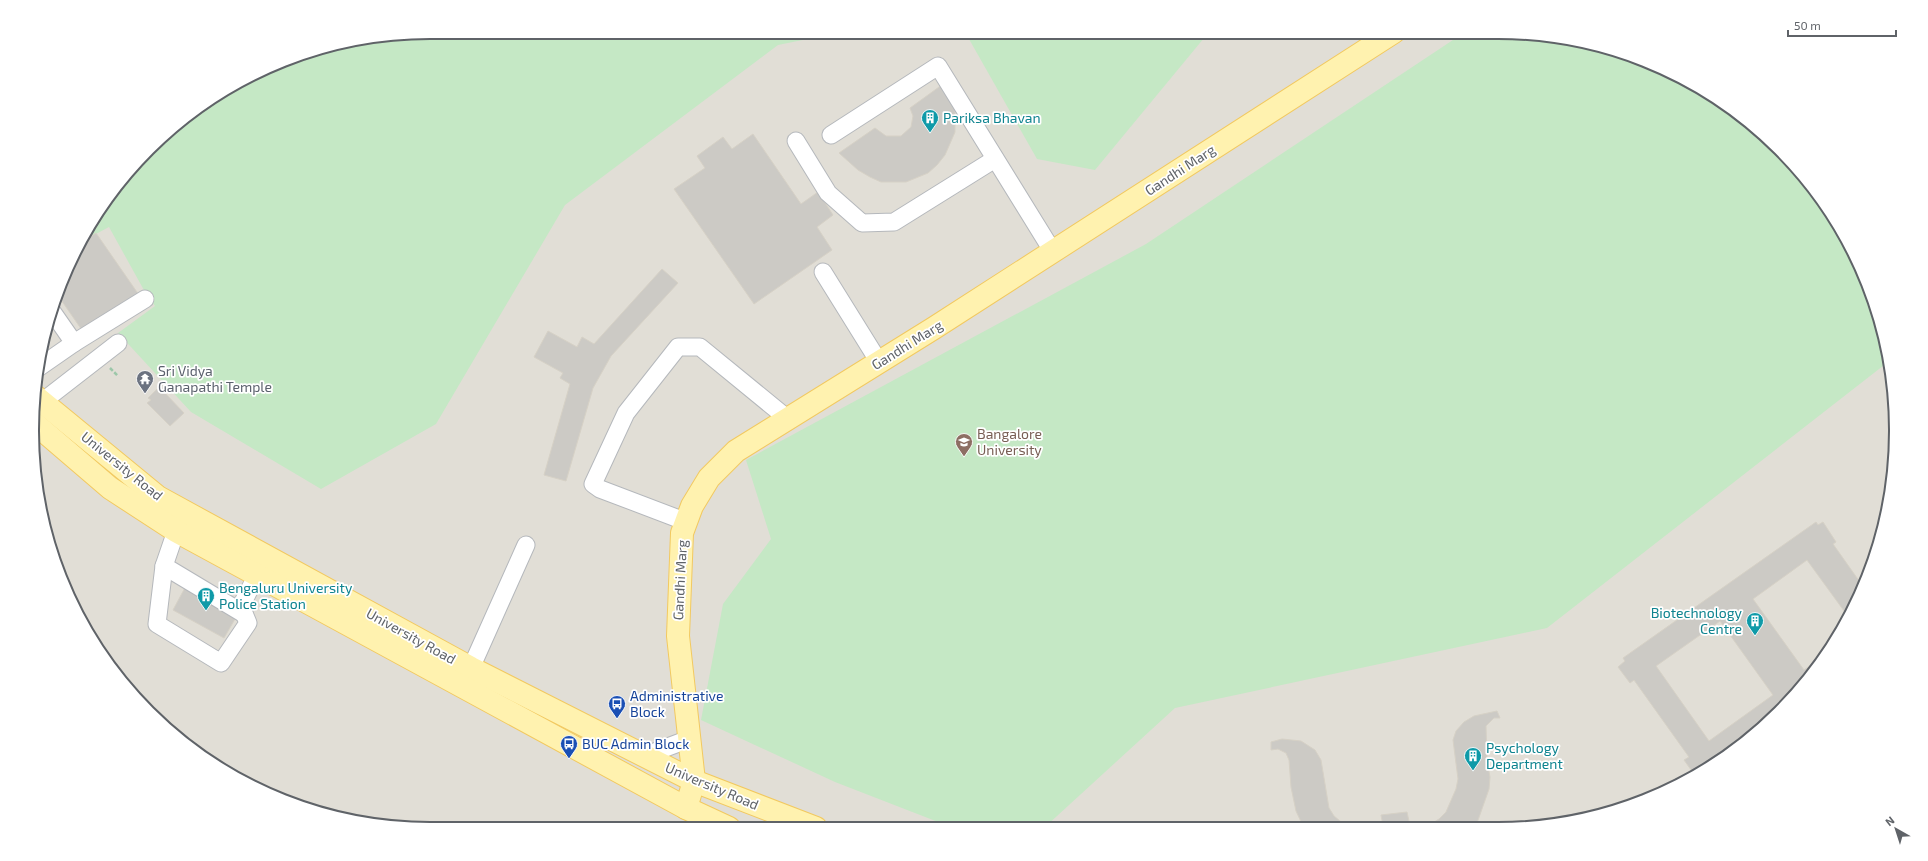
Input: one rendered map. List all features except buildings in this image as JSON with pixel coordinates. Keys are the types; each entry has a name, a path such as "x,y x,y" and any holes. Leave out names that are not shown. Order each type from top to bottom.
{"main road":[{"name":"Gandhi Marg","path":"686,808 694,781 678,636 682,533 692,506 709,478 736,452 1053,252 1383,39"},
{"path":"39,418 44,404"},
{"name":"University Road","path":"44,404 158,497 318,597 686,808 716,822"},
{"name":"University Road","path":"39,428 110,488 176,531 257,575 318,597 471,668 694,781 800,822"}],"street":[{"path":"831,135 938,66 1053,252"},
{"path":"796,141 828,193 862,223 894,222 995,159"},
{"path":"823,272 879,362"},
{"path":"45,363 145,299"},
{"path":"56,317 74,344"},
{"path":"44,404 118,344"},
{"path":"686,522 600,489 593,484 626,413 678,347 700,347 788,419"},
{"path":"176,531 164,566 157,624 221,663 248,623 241,606 257,575"},
{"path":"471,668 526,545"},
{"path":"164,566 244,614"},
{"path":"644,756 689,739"}],"shaded area":[{"name":"Bangalore University","path":"1498,39 1549,42 1599,52 1623,60 1671,79 1693,91 1736,120 1756,136 1792,172 1808,192 1837,235 1849,257 1876,329 1886,379 1888,405 1889,430 1886,482 1876,532 1868,556 1849,604 1823,648 1792,689 1756,725 1715,756 1671,782 1599,809 1549,819 1498,822 430,822 379,819 329,809 305,801 257,782 235,770 192,741 172,725 136,689 105,648 91,626 79,604 60,556 52,532 42,482 39,430 42,379 52,329 79,257 91,235 120,192 136,172 172,136 213,105 235,91 257,79 281,69 329,52 379,42 405,40"}],"green space":[{"path":"430,39 808,39 778,45 565,205 436,424 321,489 191,412 118,333 155,306 145,292 109,227 90,237 105,213 136,172 172,136 192,120 235,91 257,79 329,52 379,42"},
{"path":"969,39 1203,39 1095,170 1037,159"},
{"path":"1454,39 1498,39 1549,42 1599,52 1671,79 1715,105 1756,136 1792,172 1823,213 1837,235 1849,257 1868,305 1876,329 1883,366 1547,628 1175,708 1050,822 938,822 835,782 701,720 723,604 771,539 746,460 1146,244"}],"place":[{"name":"Pariksa Bhavan","path":"930,133"},
{"name":"Sri Vidya Ganapathi Temple","path":"145,394"},
{"name":"Bangalore University","path":"964,457"},
{"name":"Bengaluru University Police Station","path":"206,611"},
{"name":"Biotechnology Centre","path":"1755,636"},
{"name":"Administrative Block","path":"617,719"},
{"name":"BUC Admin Block","path":"569,759"},
{"name":"Psychology Department","path":"1473,771"}]}
